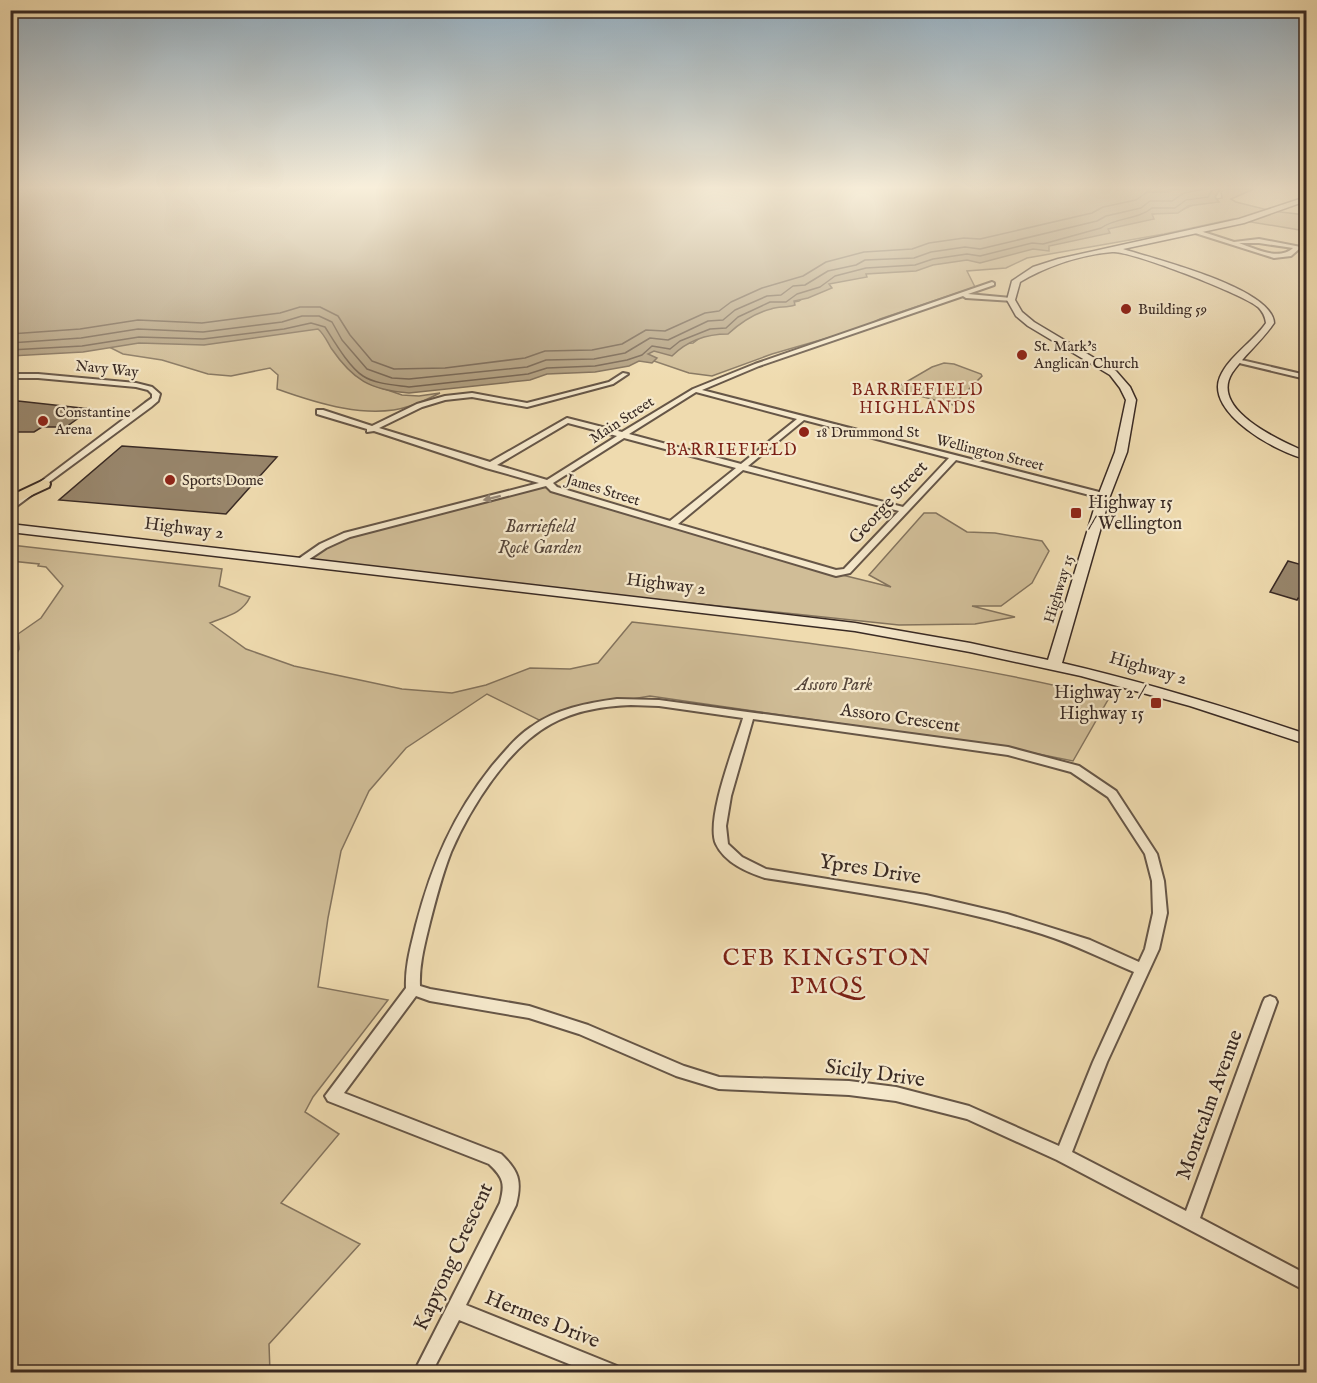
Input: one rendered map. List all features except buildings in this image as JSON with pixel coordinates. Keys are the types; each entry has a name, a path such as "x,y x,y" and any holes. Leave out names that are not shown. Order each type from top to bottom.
{"main road":[{"path":"1011,300 1016,281 1029,273 1061,261 1094,254"},
{"path":"1128,254 1229,287 1263,306 1270,315 1270,323 1222,382 1225,401 1250,427 1306,456"},
{"name":"Highway 15","path":"1011,300 1019,314 1031,324 1096,361 1125,387 1131,400 1123,440 1054,664"},
{"path":"10,501 44,484"},
{"name":"Highway 2","path":"10,528 855,627 1054,664 1165,693 1306,739"}],"street":[{"path":"1266,254 1274,256 1291,254"},
{"name":"Main Street","path":"299,562 323,546 347,535 548,483 695,390 757,365 992,284"},
{"name":"Main Street","path":"960,296 1011,300"},
{"path":"1237,361 1306,377"},
{"path":"370,430 434,399 473,395 527,405 611,383 625,374"},
{"name":"Navy Way","path":"10,376 38,376 136,385 150,388 156,394 155,399 148,405 10,509"},
{"name":"Wellington Street","path":"695,390 1104,496"},
{"name":"James Street","path":"320,412 370,430 548,483 554,489 830,572 847,571"},
{"path":"672,524 802,418"},
{"path":"489,466 567,420 903,510"},
{"name":"George Street","path":"847,571 954,458"},
{"name":"Assoro Crescent","path":"412,989 411,974 429,899 445,851 474,800 507,753 547,721 596,705 636,700 1008,752 1057,763 1090,778 1112,794 1151,854 1156,872 1160,913 1152,949 1100,1062 1063,1155"},
{"name":"Ypres Drive","path":"749,716 721,813 720,838 732,856 745,865 765,873 932,900 1032,926 1086,944 1143,970"},
{"name":"Kapyong Crescent","path":"412,989 333,1096 495,1159 509,1171 513,1186 508,1205 423,1372"},
{"name":"Sicily Drive","path":"412,989 430,995 540,1015 583,1029 681,1072 718,1083 849,1088 896,1094 959,1110 1063,1155 1306,1283"},
{"name":"Montcalm Avenue","path":"1190,1222 1270,1002"},
{"name":"Hermes Drive","path":"456,1310 611,1372"}],"green space":[{"path":"959,254 1052,254 1027,258 1006,268 967,271 975,287 880,319 862,328 772,354 712,376 689,373 648,359 650,346 693,343 712,329 739,324 755,310 799,301 829,279"},
{"path":"305,326 328,327 373,385 402,395 419,396 440,393 414,405 394,410 343,408 308,400 277,389 278,375 270,368 231,376 208,374 162,360 123,354 105,345"},
{"path":"944,363 954,364 982,376 953,405 894,389 932,367"},
{"name":"Barriefield Rock Garden","path":"548,483 554,489 830,572 891,587 869,575 924,513 936,513 967,532 995,533 1042,541 1049,551 1032,583 1001,606 972,606 1015,617 975,624 899,625 299,562 333,540"},
{"name":"Assoro Park","path":"11,545 222,569 219,586 250,597 238,611 210,623 246,649 294,666 402,689 452,693 486,685 530,668 570,669 598,663 632,622 872,652 991,672 1109,698 1073,761 1009,748 650,696 597,707 547,724 487,694 406,748 369,791 341,851 318,987 388,1000 313,1097 305,1112 339,1134 281,1203 360,1244 269,1344 270,1372 11,1372 11,665 19,649 18,634 41,618 63,586 46,567 11,561"}],"water":[{"path":"11,254 1016,254 980,263 967,260 933,265 916,271 866,274 867,277 829,284 832,288 794,301 795,305 759,313 728,334 698,339 684,346 672,356 654,351 648,354 657,358 652,363 639,361 629,366 595,372 547,374 530,380 409,393 373,386 355,376 339,359 318,329 204,345 139,343 83,352 11,356"}],"place":[{"name":"Building 59","path":"1126,309"},
{"name":"St. Mark's Anglican Church","path":"1022,355"},
{"name":"Constantine Arena","path":"43,421"},
{"name":"18 Drummond St","path":"804,432"},
{"name":"Sports Dome","path":"170,480"},
{"name":"Highway 15 / Wellington","path":"1076,513"},
{"name":"Highway 2 / Highway 15","path":"1156,703"}],"district":[{"name":"BARRIEFIELD HIGHLANDS","path":"918,400"},
{"name":"BARRIEFIELD","path":"732,451"},
{"name":"CFB KINGSTON PMQS","path":"827,972"}]}
